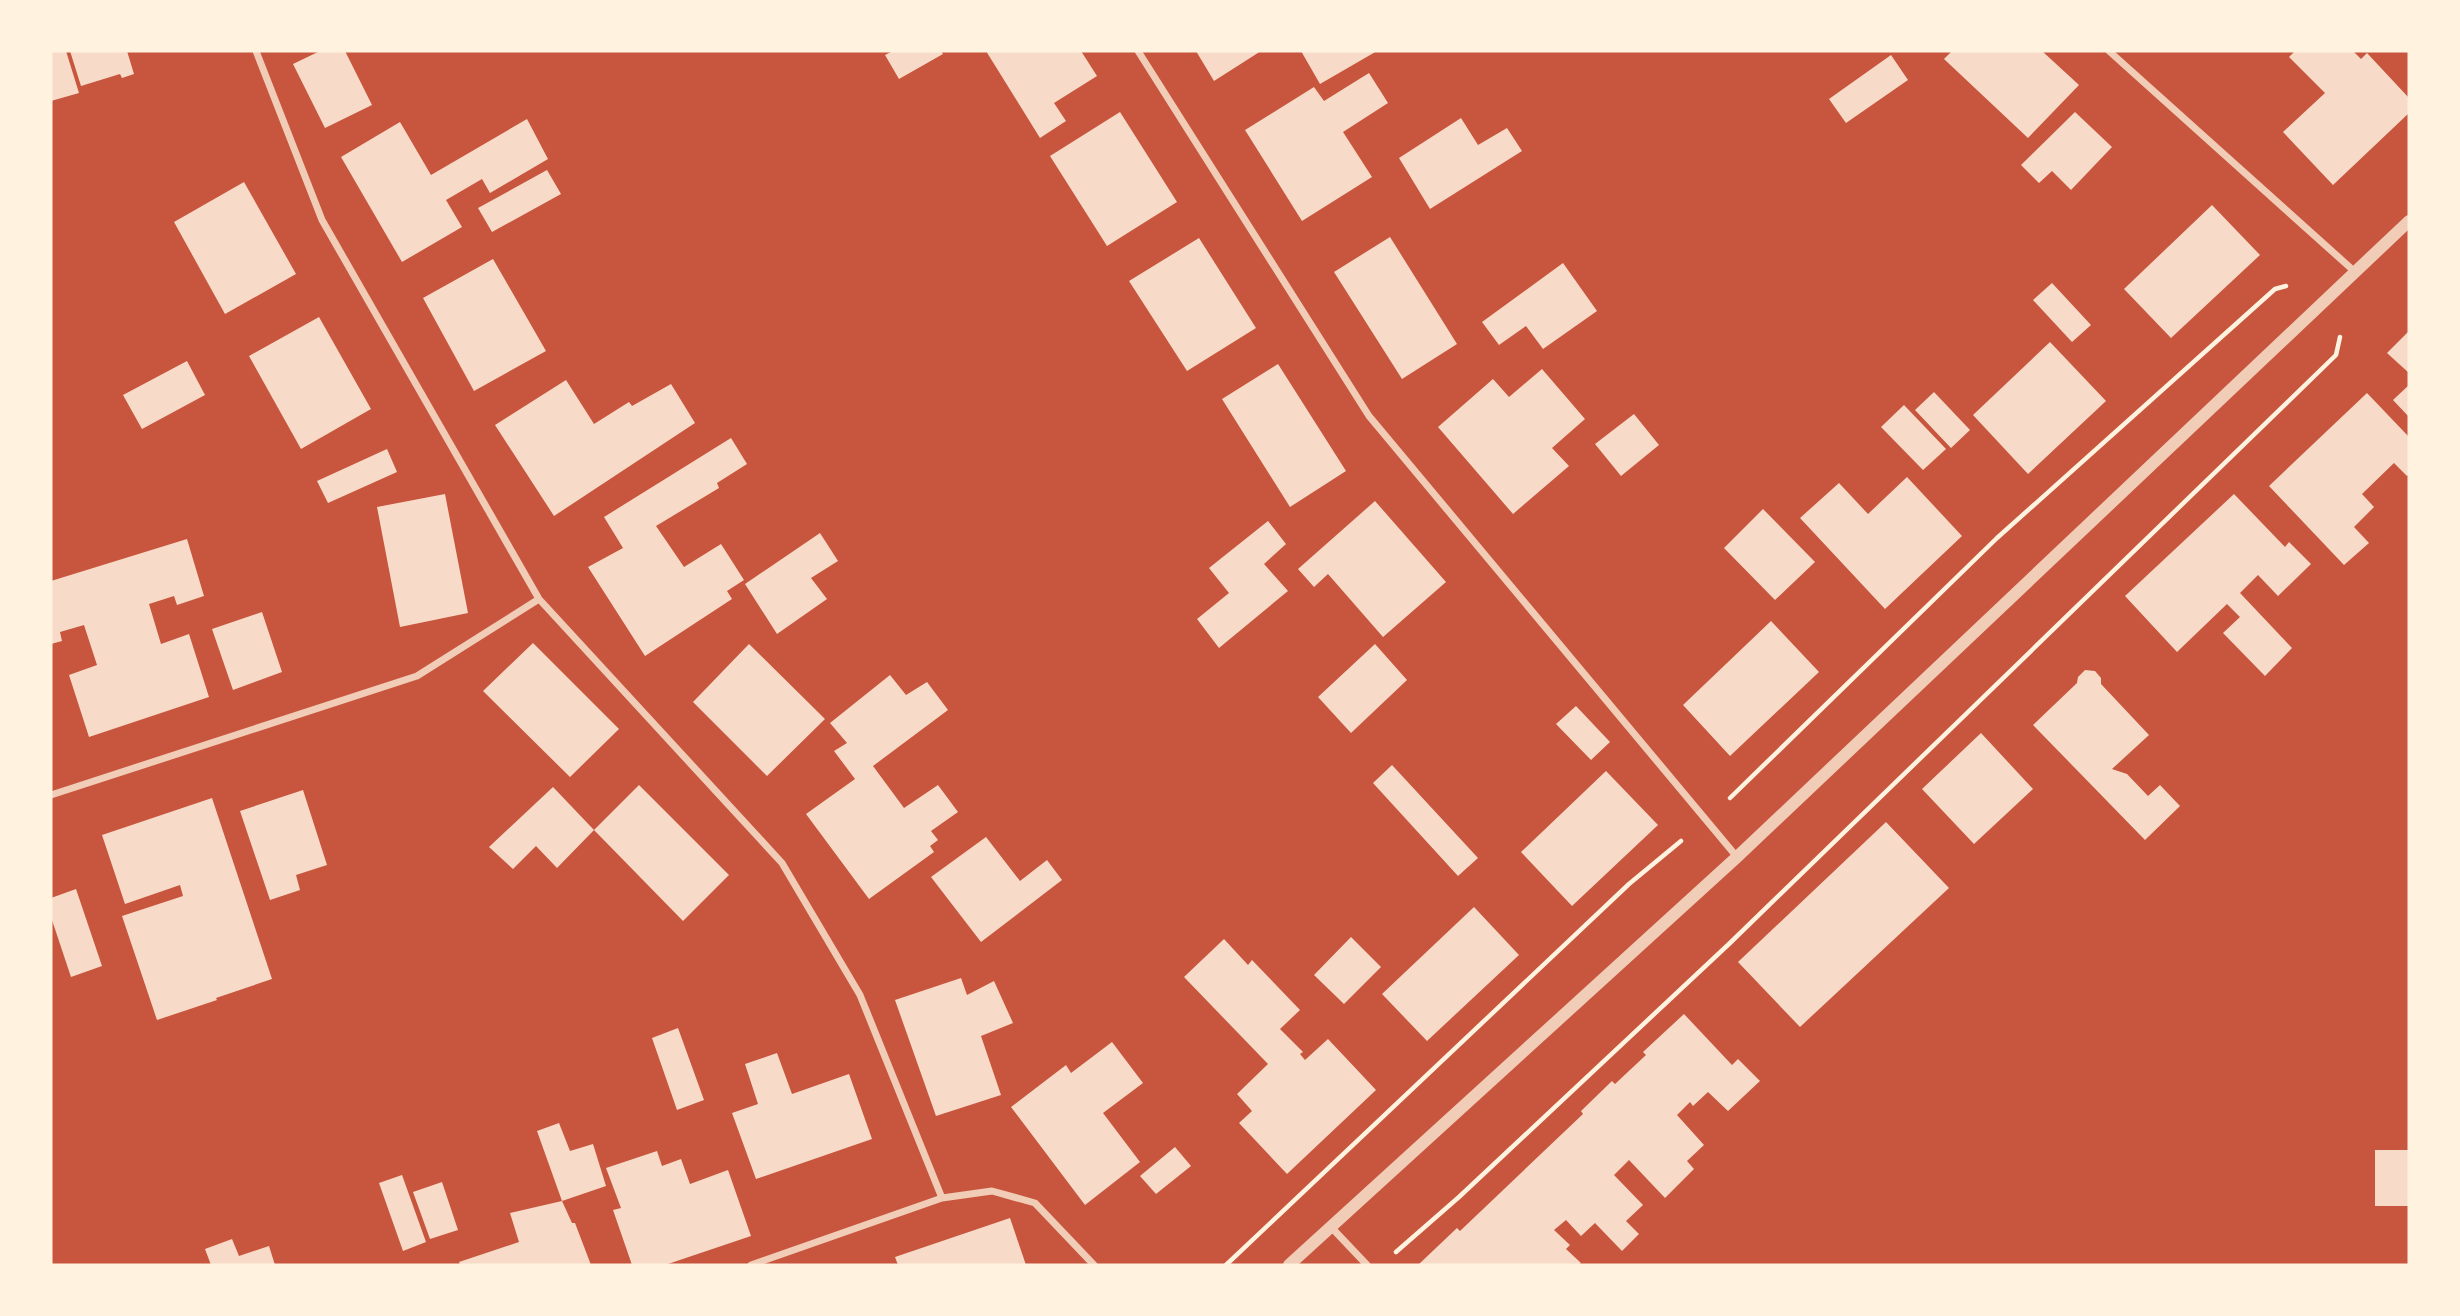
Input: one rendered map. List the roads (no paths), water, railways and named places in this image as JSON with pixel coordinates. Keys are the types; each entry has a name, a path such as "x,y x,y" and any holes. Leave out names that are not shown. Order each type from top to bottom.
{"street":[{"path":"256,51 322,220 539,599 782,863 860,995 942,1198"},
{"path":"1138,51 1369,416 1737,857"},
{"path":"2109,51 2354,271"},
{"path":"1289,1265 1737,857 2409,220"},
{"path":"51,795 417,676 539,599"},
{"path":"751,1265 942,1198 992,1191 1035,1203 1094,1265"},
{"path":"1331,1227 1367,1265"}]}
